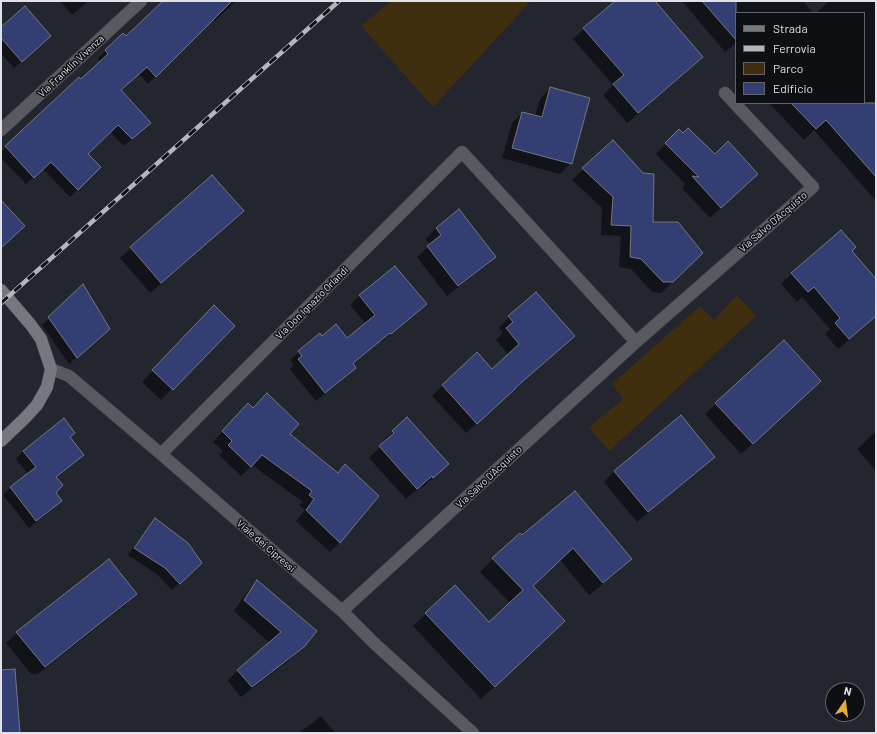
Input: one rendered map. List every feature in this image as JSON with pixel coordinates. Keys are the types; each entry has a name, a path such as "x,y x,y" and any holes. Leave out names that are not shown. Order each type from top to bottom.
{"main road":[{"path":"1,290 41,339 51,369 47,387 37,405 1,441"}],"street":[{"name":"Via Franklin Vivenza","path":"1,130 141,1"},
{"name":"Via Salvo D'Acquisto","path":"725,93 735,104"},
{"name":"Via Salvo D'Acquisto","path":"342,611 636,342 813,187 735,104"},
{"name":"Via Don Ignazio Orlandi","path":"161,454 462,152 636,342"},
{"name":"Viale dei Cipressi","path":"51,369 69,376 161,454 342,611 374,643 473,733"}],"green space":[{"path":"391,1 531,1 433,107 361,26"},
{"path":"737,295 756,316 609,451 589,427 623,399 612,384 700,306 714,320"}],"building":[{"path":"163,1 232,1 156,77 147,67 121,90 151,123 132,139 118,125 88,154 101,167 78,190 51,162 34,178 5,146 79,77 81,79 108,54 105,50 123,33 126,36"},
{"path":"615,1 655,1 703,57 638,113 613,84 624,75 583,28"},
{"path":"702,1 736,1 735,39"},
{"path":"25,6 51,36 22,62 1,38 1,27"},
{"path":"550,87 590,98 572,164 512,148 522,112 542,117"},
{"path":"876,103 876,177 826,120 816,129 792,104"},
{"path":"688,128 715,154 728,141 758,174 721,208 692,176 699,177 665,143 679,129 683,133"},
{"path":"613,140 643,173 654,174 653,222 678,222 703,253 673,282 663,282 641,259 630,257 631,226 611,225 613,197 582,168"},
{"path":"212,175 244,211 161,283 130,247"},
{"path":"1,200 25,226 1,248"},
{"path":"459,209 496,257 458,286 427,246 441,235 436,228"},
{"path":"841,230 856,247 852,251 876,279 876,316 849,339 835,323 840,318 814,287 808,292 791,273"},
{"path":"395,266 427,304 353,363 356,368 325,393 298,359 302,356 298,351 320,333 322,336 336,324 347,338 375,315 359,295"},
{"path":"83,284 110,329 77,358 48,317"},
{"path":"536,292 575,336 515,388 477,424 442,385 477,352 492,369 519,344 506,328 513,322 508,316"},
{"path":"214,305 235,326 173,390 152,370"},
{"path":"784,340 821,381 753,444 715,403"},
{"path":"267,393 299,424 290,434 338,473 345,464 379,496 340,543 306,510 314,499 309,495 312,491 262,455 251,467 228,445 232,441 222,431 248,403 253,408"},
{"path":"681,415 715,457 648,512 614,471"},
{"path":"407,417 449,464 417,489 379,446 394,433 392,431"},
{"path":"64,418 75,433 70,437 84,455 56,477 63,485 56,493 62,501 36,521 10,487 36,467 23,451"},
{"path":"575,491 632,559 603,583 573,548 533,586 565,621 495,687 425,613 455,585 489,622 523,590 492,558 520,533 522,535"},
{"path":"155,518 188,543 202,563 180,584 165,568 134,548"},
{"path":"109,559 137,594 45,667 16,632"},
{"path":"257,580 317,631 304,647 252,687 237,670 281,632 244,600"},
{"path":"15,669 20,733 1,733 1,670"}],"railway":[{"path":"1,303 339,1"}]}
